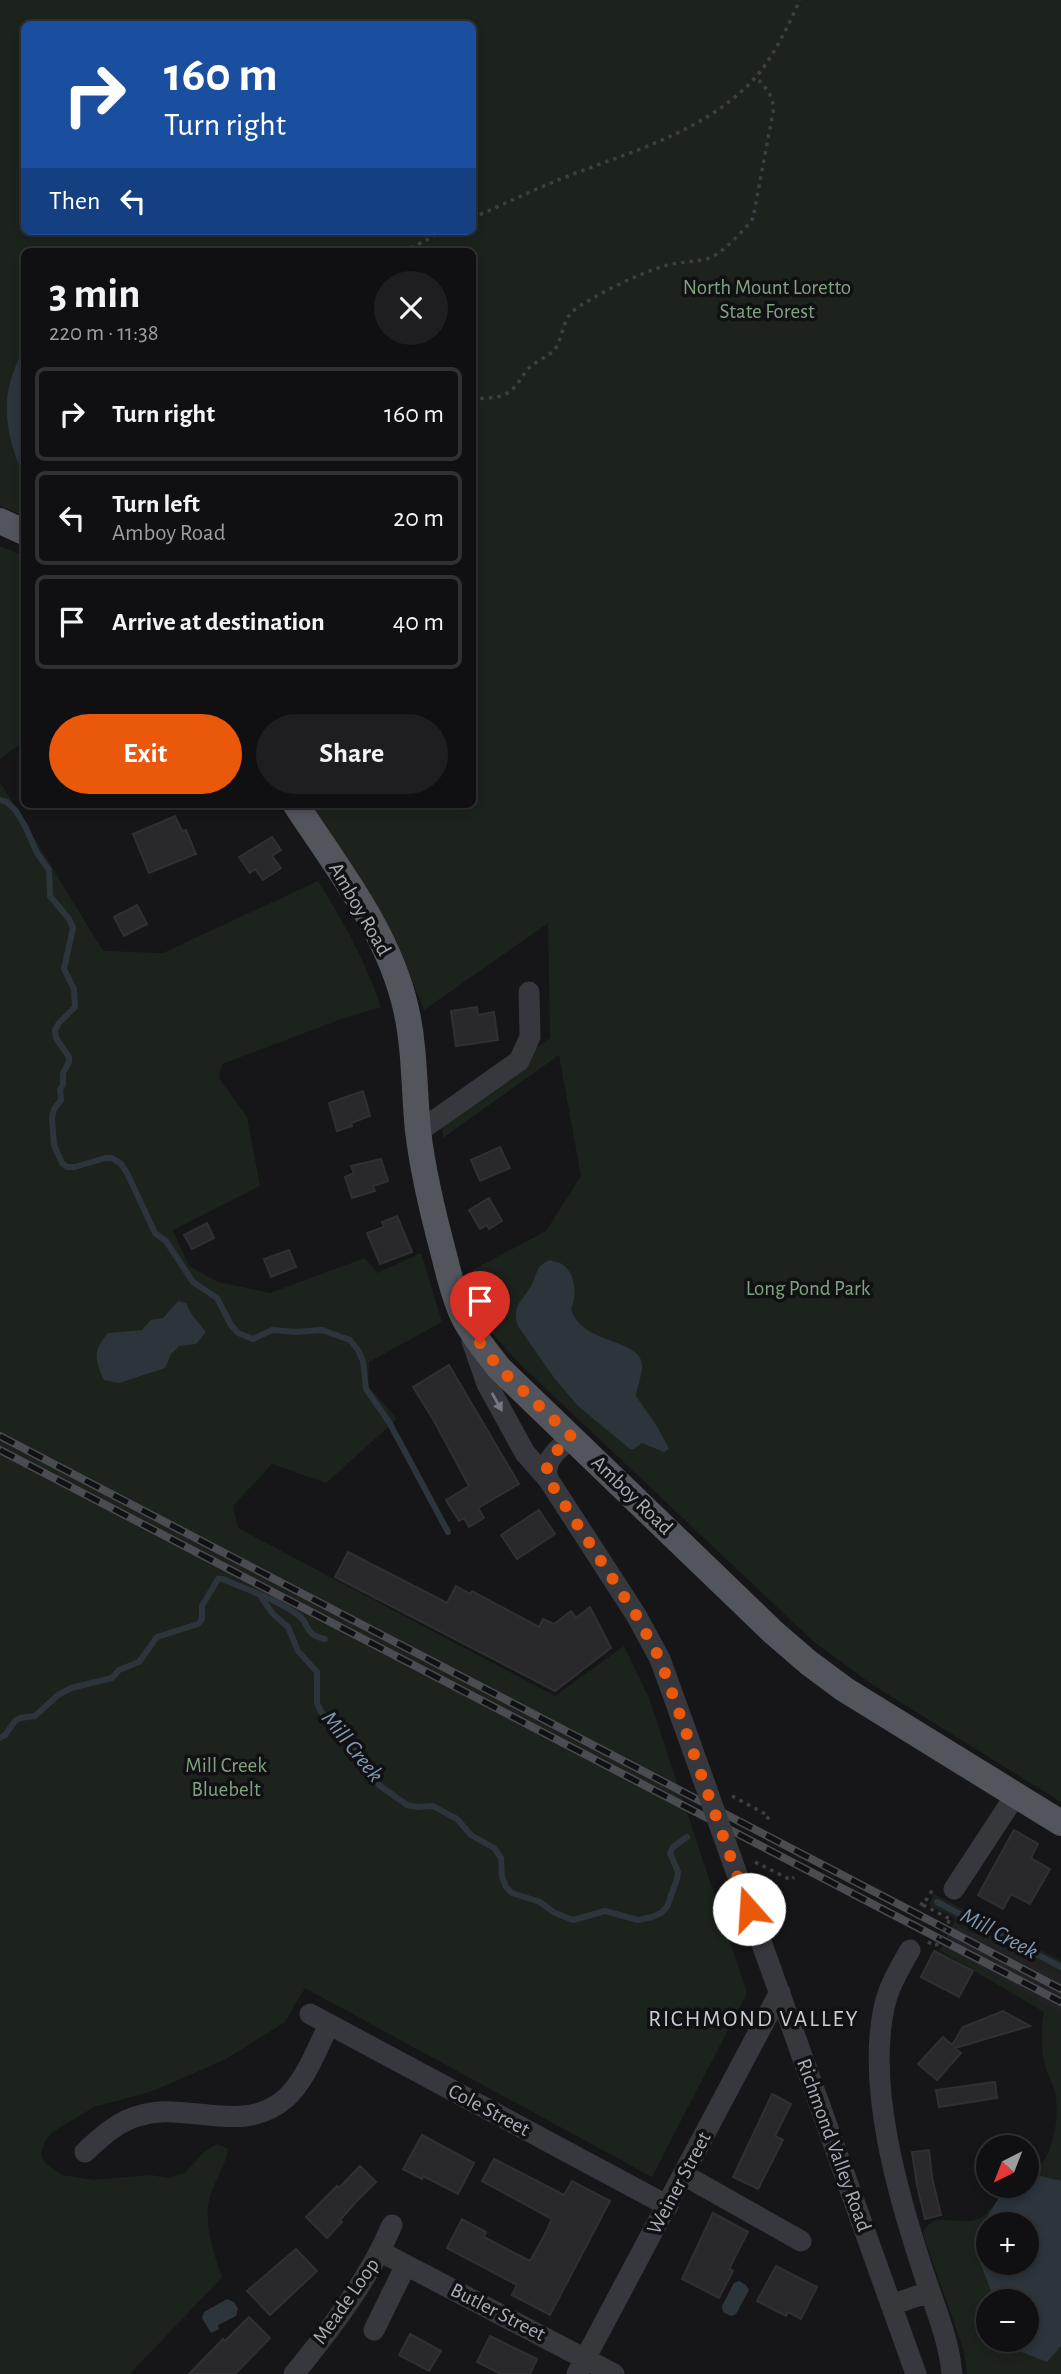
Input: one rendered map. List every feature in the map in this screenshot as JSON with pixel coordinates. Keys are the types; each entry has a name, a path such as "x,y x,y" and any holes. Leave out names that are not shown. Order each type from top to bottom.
{"main road":[{"path":"0,522 21,531"},
{"name":"Amboy Road","path":"298,808 370,919 397,979 407,1010 418,1132 433,1214 463,1316 480,1343 499,1368 773,1632 809,1663 844,1689 1061,1823"}],"street":[{"path":"418,1132 519,1061 530,1037 529,992"},
{"name":"Richmond Valley Road","path":"463,1316 487,1384 525,1452 548,1479 660,1659 916,2374"},
{"path":"548,1479 548,1461 572,1437"},
{"path":"943,1889 1015,1796"},
{"name":"Richmond Valley Road","path":"910,1950 893,1981 884,2008 880,2086 895,2168 913,2240 946,2338 952,2374"},
{"name":"Weiner Street","path":"581,2366 779,1992"},
{"name":"Cole Street","path":"310,2014 668,2206"},
{"path":"85,2152 121,2123 142,2115 166,2112 239,2118 272,2109 288,2096 300,2080 329,2025"},
{"path":"684,2175 801,2241"},
{"name":"Meade Loop","path":"294,2374 381,2252 392,2225"},
{"name":"Butler Street","path":"381,2252 581,2366 614,2374"},
{"path":"374,2330 407,2265"},
{"path":"891,2305 929,2292"}],"path":[{"path":"476,216 704,120 756,77 774,53 800,0"},
{"path":"476,399 509,393 529,368 553,352 565,320 575,309 627,281 663,266 709,259 748,226 753,218 774,107 769,92 756,77"},
{"path":"411,248 435,235"},
{"path":"734,1797 769,1816 766,1821"},
{"path":"757,1863 792,1880 794,1877"},
{"path":"936,1946 950,1920 923,1905 943,1889"}],"shaded area":[{"path":"21,355 21,469 7,419 11,380"},
{"path":"550,1260 567,1268 573,1279 574,1297 571,1309 577,1321 587,1330 634,1351 641,1359 642,1369 636,1396 669,1449 664,1452 642,1443 630,1449 578,1406 555,1379 518,1326 516,1314 519,1304 539,1268"},
{"path":"178,1301 186,1303 206,1332 196,1344 179,1346 171,1354 165,1368 119,1383 104,1380 97,1351 108,1333 142,1330 151,1320 163,1318"},
{"path":"954,1923 1061,1974 1061,2014 942,1946"},
{"path":"1040,2176 1061,2181 1061,2346 1047,2362 1022,2352 1039,2352 1039,2289 990,2289 985,2275 1039,2275 1039,2212 990,2212 999,2198 1040,2198"},
{"path":"739,2281 749,2290 736,2314 731,2316 723,2312 722,2306 734,2283"},
{"path":"227,2299 234,2302 238,2309 236,2316 218,2325 219,2329 211,2333 202,2318 204,2312"}],"green space":[{"path":"0,0 1061,0 1061,1802 873,1685 814,1642 522,1366 487,1324 469,1288 465,1274 546,1231 581,1176 559,1055 443,1138 443,1119 550,1038 548,923 424,1010 396,940 311,808 476,808 476,248 21,248 21,515 0,506"},
{"path":"0,546 21,555 21,743 0,759"},
{"name":"Mill Creek Bluebelt","path":"0,782 103,951 163,953 318,881 353,942 381,1007 344,1018 222,1064 219,1078 247,1117 260,1186 173,1230 189,1266 218,1282 270,1293 365,1258 377,1273 421,1253 442,1322 369,1362 368,1386 397,1419 326,1483 272,1464 233,1506 238,1528 555,1696 624,1646 649,1698 747,1993 652,2177 305,1988 285,2022 226,2059 153,2091 94,2107 51,2133 41,2154 45,2163 62,2175 94,2180 151,2175 167,2178 185,2173 204,2152 217,2144 228,2149 208,2206 212,2247 222,2277 130,2374 0,2374"},
{"path":"934,1894 1061,1961 1061,1974 954,1923 955,1918 929,1905"},
{"path":"942,1946 1061,2014 1061,2374 967,2374 964,2351 923,2234 927,2226 940,2220 976,2219 976,2275 1039,2275 1039,2212 988,2212 999,2198 1040,2198 1040,2166 1052,2142 1057,2109 1042,2049 1044,2012 939,1950"}],"building":[{"path":"175,816 182,831 186,830 196,854 149,873 133,834"},
{"path":"272,837 281,850 272,856 281,868 263,880 255,869 250,873 239,857"},
{"path":"137,905 147,924 124,936 114,917"},
{"path":"477,1007 478,1015 494,1012 498,1040 456,1046 451,1011"},
{"path":"363,1091 370,1116 337,1131 329,1103"},
{"path":"500,1147 510,1168 480,1181 471,1160"},
{"path":"381,1159 388,1181 373,1186 375,1191 352,1198 345,1177 354,1173 351,1166"},
{"path":"489,1198 502,1221 489,1229 487,1225 480,1229 469,1210"},
{"path":"397,1216 412,1252 380,1264 367,1233 384,1227 382,1222"},
{"path":"207,1223 214,1238 192,1249 184,1235"},
{"path":"289,1250 296,1267 271,1277 264,1259"},
{"path":"449,1365 519,1484 478,1508 484,1518 469,1527 464,1518 459,1521 446,1500 469,1486 413,1387"},
{"path":"539,1510 555,1534 517,1559 501,1535"},
{"path":"348,1552 447,1603 456,1586 470,1594 472,1591 539,1627 543,1619 554,1624 571,1611 576,1618 590,1607 611,1648 555,1691 335,1577"},
{"path":"1014,1830 1038,1844 1031,1858 1050,1869 1030,1904 1011,1894 1003,1909 978,1895"},
{"path":"934,1951 973,1971 959,1997 921,1977"},
{"path":"1003,2011 1030,2026 955,2048 961,2053 937,2080 918,2064 943,2037 952,2045 963,2027"},
{"path":"995,2082 997,2098 939,2107 936,2090"},
{"path":"772,2094 791,2104 775,2136 783,2140 758,2189 733,2177"},
{"path":"422,2135 474,2163 458,2194 403,2169"},
{"path":"929,2150 941,2215 925,2219 912,2152"},
{"path":"494,2159 564,2195 572,2181 610,2201 550,2315 512,2295 517,2285 447,2248 462,2219 486,2232 484,2237 530,2261 545,2234 552,2219 482,2181"},
{"path":"360,2166 376,2182 327,2238 306,2217"},
{"path":"713,2213 748,2232 729,2269 733,2271 719,2298 682,2279"},
{"path":"296,2249 317,2271 270,2315 247,2291"},
{"path":"776,2266 817,2287 801,2319 788,2312 786,2316 757,2301"},
{"path":"249,2317 270,2338 235,2374 189,2374 223,2339 225,2341"},
{"path":"410,2334 441,2351 429,2371 399,2355"},
{"path":"490,2336 537,2359 530,2374 501,2374 477,2362"}],"waterway":[{"path":"0,800 7,802 16,811 26,828 37,853 49,870 50,896 73,928 64,969 74,989 75,1007 55,1030 56,1038 69,1057 60,1089 61,1100 54,1109 52,1118 54,1145 62,1163 67,1167 75,1167 112,1158 121,1164 155,1233 166,1241 193,1282 217,1298 238,1333 253,1339 272,1330 322,1330 350,1340 363,1361 366,1389 389,1422 448,1532"},
{"name":"Mill Creek","path":"0,1738 15,1721 35,1716 58,1695 71,1688 112,1678 119,1670 139,1662 157,1637 198,1624 202,1619 202,1606 218,1579 289,1609 302,1618 310,1632 325,1639"},
{"name":"Mill Creek","path":"261,1597 273,1614 288,1627 298,1651 317,1672 317,1703 321,1712 345,1734 379,1785 407,1805 433,1806 457,1819 471,1835 494,1848 501,1858 502,1877 512,1893 540,1902 555,1913 573,1920 605,1911 638,1920 652,1917 667,1907 678,1872 670,1853 673,1847 687,1837"},
{"name":"Mill Creek","path":"937,1902 1061,1967"}],"railway":[{"path":"0,1436 1061,1989"},
{"path":"0,1450 1061,2002"}],"district":[{"name":"RICHMOND VALLEY","path":"754,2019"}],"route":[{"path":"480,1343 499,1368 572,1437 548,1461 548,1479 636,1615 660,1659 749,1909"}],"park label":[{"name":"North Mount Loretto State Forest","path":"767,299"},
{"name":"Long Pond Park","path":"808,1288"}]}
